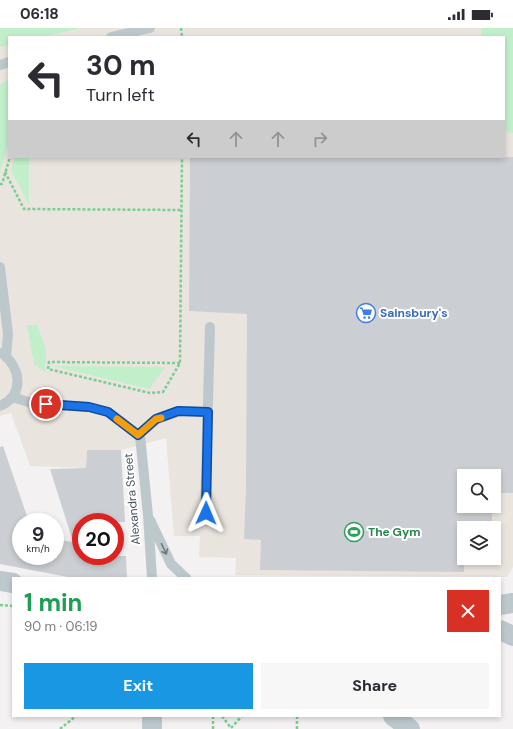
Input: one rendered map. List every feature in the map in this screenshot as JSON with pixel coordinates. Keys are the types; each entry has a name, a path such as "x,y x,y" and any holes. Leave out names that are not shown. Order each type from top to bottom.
{"street":[{"path":"0,581 12,583"},
{"path":"501,606 513,603"},
{"path":"501,630 513,636"},
{"path":"152,717 152,729"},
{"path":"394,717 410,729"}],"lane":[{"path":"116,36 150,28"},
{"path":"0,267 7,312 8,334 3,354 10,359 18,378 12,397 0,406"},
{"path":"206,513 210,327"},
{"name":"Alexandra Street","path":"12,397 35,404 89,407 108,412 140,436 148,515 152,577"},
{"path":"138,435 156,419 178,411 208,412"},
{"path":"148,515 171,564 185,577"}],"path":[{"path":"0,184 2,184 10,158"},
{"path":"180,363 49,362 48,368 150,393 163,392 180,363 182,158"},
{"path":"5,172 24,209 182,210"},
{"path":"0,605 12,606"},
{"path":"60,729 75,717"},
{"path":"213,717 213,729"},
{"path":"223,717 231,728 241,717"},
{"path":"296,717 297,729"}],"shaded area":[{"path":"82,28 513,28 513,567 507,577 235,575 236,558 199,557 200,536 174,536 166,438 121,450 87,450 86,468 30,466 11,413 0,416 0,47 8,45 8,158 505,158 505,36 47,36"}],"green space":[{"path":"0,28 82,28 47,36 8,36 8,45 0,47"},
{"path":"481,28 513,28 513,133 508,132 505,129 505,36 481,36"},
{"path":"8,80 8,146 0,171 0,85"},
{"path":"15,158 29,158 29,205 11,170"},
{"path":"27,325 37,325 46,349 45,372 34,364"},
{"path":"53,366 165,367 149,389"}],"building":[{"name":"Sainsbury's","path":"513,157 513,493 501,493 501,469 457,469 457,513 492,513 492,521 457,521 457,565 464,565 464,572 260,570 261,540 244,539 246,488 247,314 189,311 190,158"},
{"path":"3,446 26,513 12,513 12,565 64,565 64,540 72,542 72,565 124,565 124,556 126,556 127,577 68,577 0,564 0,447"},
{"path":"87,450 121,450 125,522 124,513 72,513 72,539 50,469 86,468"}],"slow traffic":[{"path":"117,419 138,435 156,419 161,418"}],"place":[{"name":"Sainsbury's","path":"366,313"},
{"name":"The Gym","path":"354,532"}],"route":[{"path":"46,404 89,407 108,412 138,435 156,419 178,411 208,412 206,513"}]}
